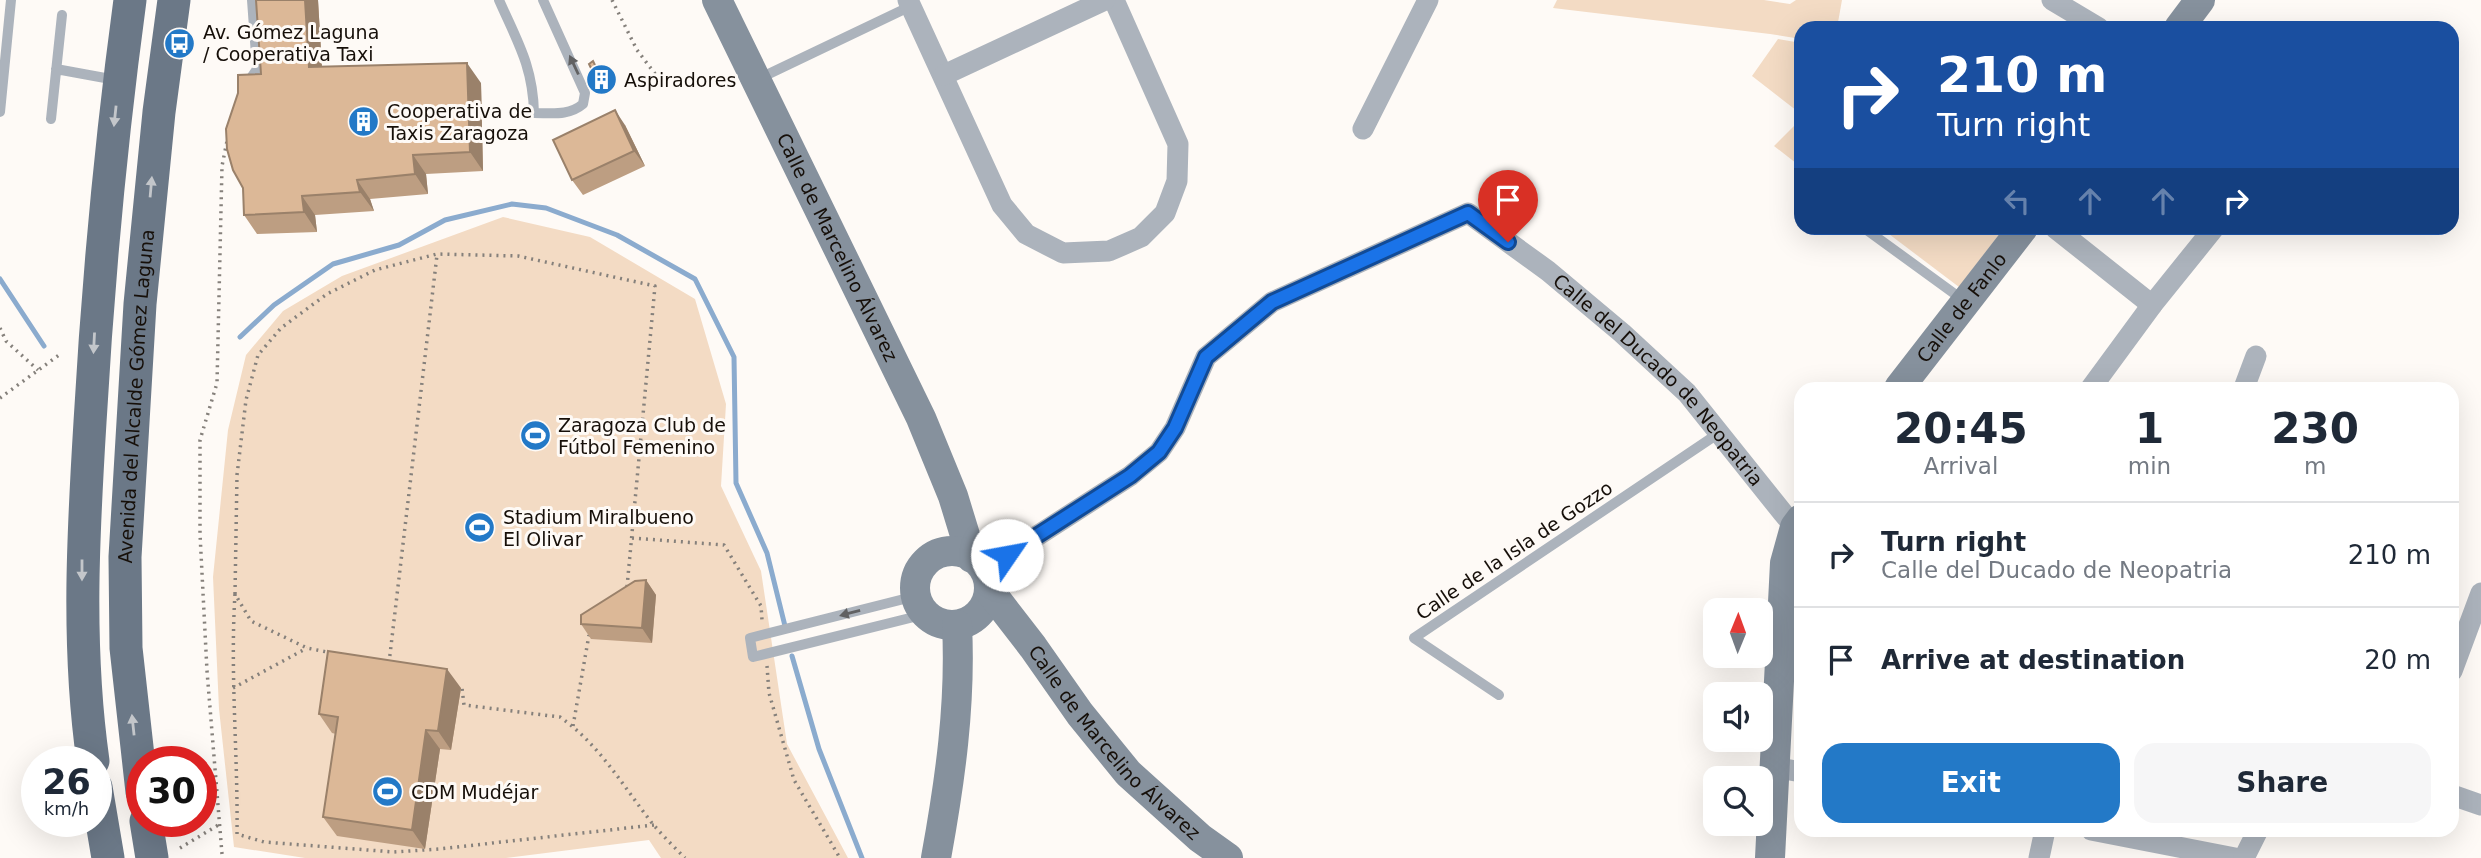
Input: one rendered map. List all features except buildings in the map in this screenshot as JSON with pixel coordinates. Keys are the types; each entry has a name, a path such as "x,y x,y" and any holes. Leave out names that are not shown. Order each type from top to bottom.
{"main road":[{"path":"92,746 82,650 82,546 95,322 119,81 130,0"},
{"name":"Avenida del Alcalde Gómez Laguna","path":"137,746 126,648 125,557 140,303 159,112 174,0"},
{"path":"104,837 108,858"},
{"path":"156,837 166,853"}],"street":[{"name":"Calle de Marcelino Álvarez","path":"717,0 921,418 953,496 972,584 1010,618 1080,714 1128,772 1200,838 1228,858"},
{"path":"944,75 1105,0"},
{"path":"910,3 1002,205 1026,234 1063,253 1109,251 1141,237 1166,213 1177,181 1178,145 1114,0"},
{"path":"1363,129 1428,0"},
{"path":"2052,0 2087,21"},
{"path":"2184,21 2200,0"},
{"name":"Calle del Ducado de Neopatria","path":"972,584 1130,476 1159,452 1175,428 1206,357 1272,302 1468,213 1548,271 1622,333 1687,393 1794,519"},
{"name":"Calle de Fanlo","path":"1904,382 2018,235"},
{"path":"2064,235 2152,305"},
{"path":"2095,382 2208,235"},
{"path":"2246,382 2256,356"},
{"path":"1770,858 1787,770 1785,563 1794,539"},
{"path":"921,605 915,586 922,567 929,560 972,584 959,665 954,748 936,858"},
{"name":"Calle de Marcelino Álvarez","path":"921,605 946,624 972,584"},
{"path":"2459,652 2481,593"},
{"path":"2459,797 2481,805"},
{"path":"2039,858 2044,837"},
{"path":"2127,837 2235,858"},
{"path":"2244,858 2254,837"}],"lane":[{"path":"0,112 11,0"},
{"path":"245,92 246,83 257,69 252,0"},
{"path":"499,0 529,67 534,113 563,113 576,110 583,104 585,93 544,0"},
{"path":"756,80 910,3"},
{"path":"51,119 62,15"},
{"path":"57,69 119,81"},
{"path":"1874,235 1966,301"},
{"name":"Calle de la Isla de Gozzo","path":"1499,695 1414,638 1719,433"},
{"path":"921,605 753,657 750,638 921,605"}],"path":[{"path":"612,0 637,50 665,87"},
{"path":"222,854 207,671 200,534 200,440 217,383 222,166 226,138 230,131"},
{"path":"393,671 389,663 437,254"},
{"path":"619,594 628,586 655,286 518,256 437,254 375,270 327,294 281,328 258,355 246,400 237,475 232,649 238,758 237,834 264,842 394,852 654,825"},
{"path":"0,328 6,341 38,370"},
{"path":"0,398 59,355"},
{"path":"235,594 251,621 307,648 334,653"},
{"path":"573,726 590,630"},
{"path":"233,688 307,648"},
{"path":"449,686 462,688 464,705 560,717 573,726 610,765 654,825 685,858"},
{"path":"166,853 220,824"}],"shaded area":[{"path":"1557,0 1764,0 1790,4 1796,0 1842,0 1838,21 1794,21 1794,38 1553,8"},
{"path":"1778,39 1794,42 1794,109 1752,76"},
{"path":"1794,126 1794,162 1774,146"},
{"name":"Stadium Miralbueno El Olivar","path":"503,217 590,237 695,299 726,404 721,486 761,571 787,744 848,858 661,858 649,840 506,858 305,858 234,847 219,709 213,577 228,430 246,355 283,311 342,276"},
{"path":"1890,235 1999,235 1959,287"}],"waterway":[{"path":"240,337 274,305 333,264 399,245 445,220 512,204 546,208 617,235 695,279 734,357 736,483 767,553 785,626"},
{"path":"0,279 44,346"},
{"path":"792,656 819,749 862,858"}],"place":[{"name":"Av. Gómez Laguna / Cooperativa Taxi","path":"180,43"},
{"name":"Aspiradores","path":"601,80"},
{"name":"Cooperativa de Taxis Zaragoza","path":"364,122"},
{"name":"Zaragoza Club de Fútbol Femenino","path":"535,436"},
{"name":"Stadium Miralbueno El Olivar","path":"480,528"},
{"name":"CDM Mudéjar","path":"388,792"}],"route":[{"path":"1007,555 1130,476 1159,452 1175,428 1206,357 1272,302 1468,213 1508,242"}]}
